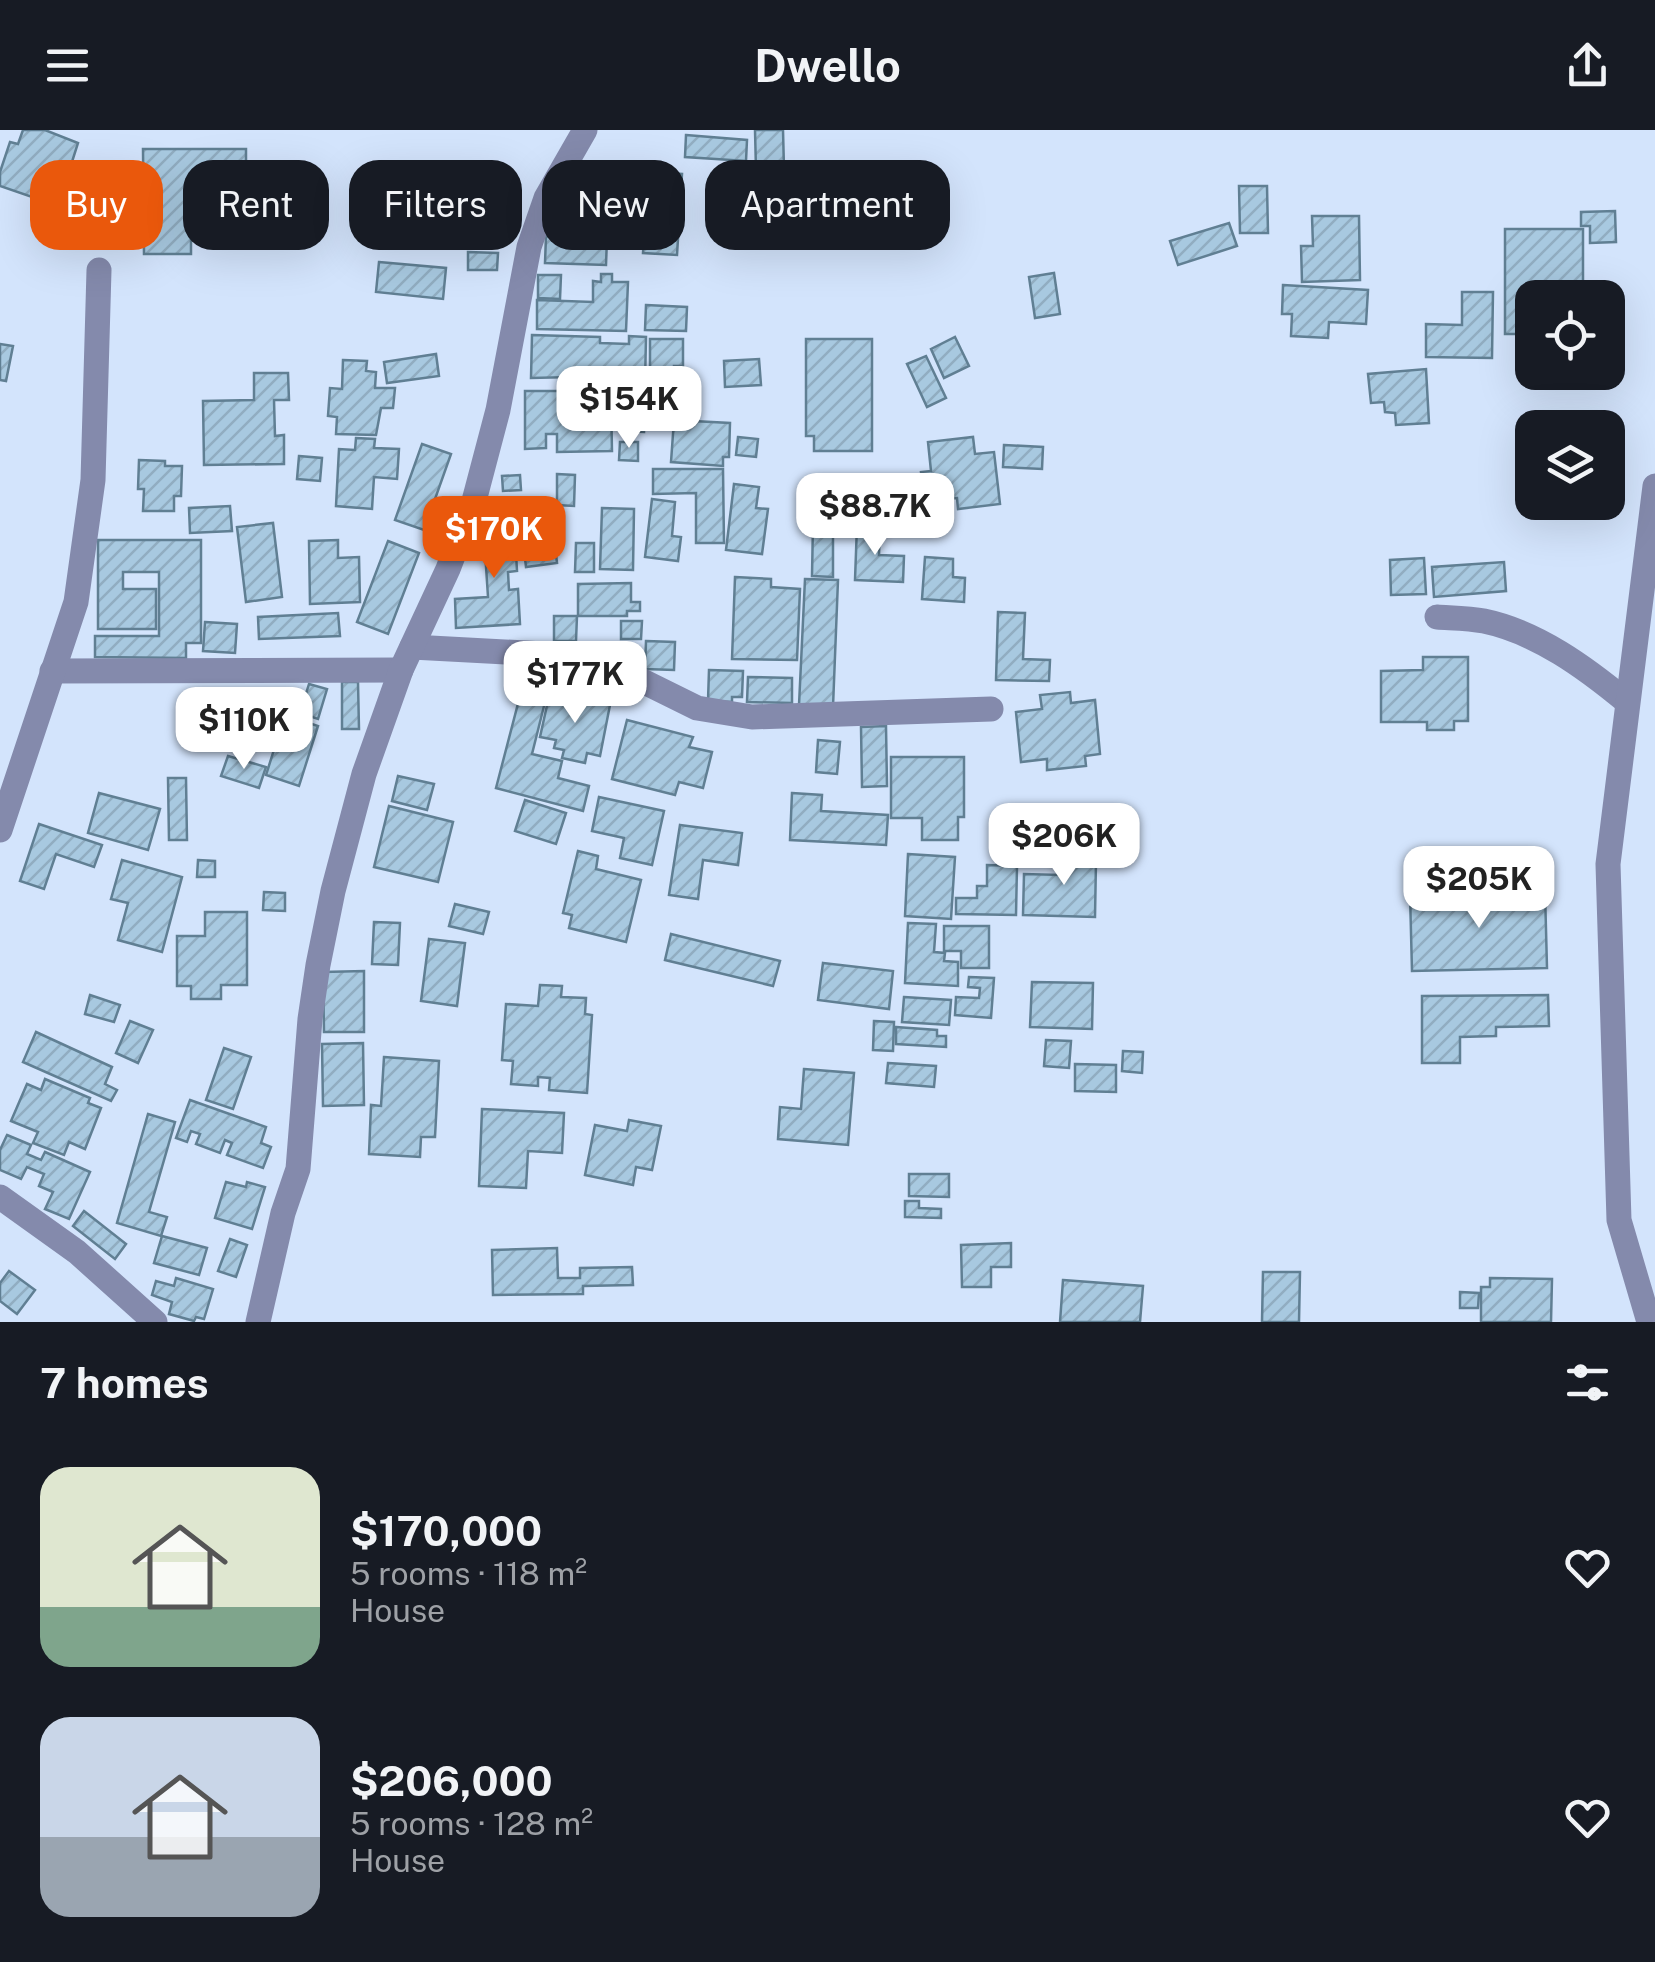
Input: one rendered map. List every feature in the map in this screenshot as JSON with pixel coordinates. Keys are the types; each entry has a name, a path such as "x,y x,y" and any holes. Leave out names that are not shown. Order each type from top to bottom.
{"street":[{"path":"258,1322 283,1213 298,1168 310,1019 333,891 364,774 406,658 448,569 474,501 498,410 529,247 546,198 586,130"},
{"path":"0,830 76,602 90,512 99,270"},
{"path":"1649,1322 1641,1306 1619,1220 1608,864 1655,486"},
{"path":"1437,617 1485,621 1526,636 1586,669 1627,702"},
{"path":"52,671 582,656 612,666 697,708 752,717 991,709"},
{"path":"0,1197 77,1252 154,1322"}],"building":[{"path":"23,130 45,130 78,143 73,160 30,160 30,196 0,186 0,172 10,142 18,144"},
{"path":"755,130 783,130 784,160 756,160"},
{"path":"686,135 747,140 746,160 685,157"},
{"path":"143,149 246,149 246,160 183,160 183,250 191,250 191,254 144,254 144,250 163,250 163,160 143,160"},
{"path":"1239,186 1267,186 1268,233 1240,233"},
{"path":"1615,211 1616,242 1590,243 1590,226 1581,226 1581,212"},
{"path":"1312,216 1359,216 1360,280 1302,282 1301,246 1313,246"},
{"path":"1229,223 1237,246 1178,265 1170,241"},
{"path":"1505,229 1583,229 1583,280 1515,280 1515,334 1505,334"},
{"path":"545,250 607,250 606,265 545,263"},
{"path":"643,250 677,250 677,255"},
{"path":"468,252 498,253 497,270 468,270"},
{"path":"379,262 446,268 443,299 376,292"},
{"path":"1054,273 1060,314 1035,318 1029,277"},
{"path":"601,274 612,274 612,282 628,282 626,331 537,329 537,300 593,302 593,281 601,282"},
{"path":"538,275 561,275 560,299 538,298"},
{"path":"1283,285 1368,290 1366,324 1329,322 1328,338 1291,336 1292,314 1282,314"},
{"path":"1462,292 1493,292 1492,358 1426,357 1426,324 1462,325"},
{"path":"646,305 687,307 686,331 645,330"},
{"path":"532,335 600,337 600,343 629,344 629,336 646,337 644,432 625,431 626,413 616,413 616,376 531,378"},
{"path":"955,337 969,366 944,378 931,349"},
{"path":"650,339 683,339 683,366 674,366 674,400 650,400"},
{"path":"806,339 872,339 872,451 814,451 814,436 806,436"},
{"path":"0,344 13,346 6,381 0,380"},
{"path":"436,354 439,376 387,383 384,362"},
{"path":"926,356 946,398 927,407 907,364"},
{"path":"759,359 761,385 725,387 724,361"},
{"path":"343,360 367,361 366,371 376,372 375,388 395,388 393,408 381,408 376,435 336,434 337,417 328,416 330,388 342,389"},
{"path":"1426,369 1429,423 1396,425 1395,413 1385,412 1384,402 1371,403 1368,374"},
{"path":"254,373 288,373 289,400 274,400 275,436 284,435 284,464 204,465 203,401 254,400"},
{"path":"525,391 598,391 598,397 611,397 612,451 557,452 557,434 546,434 546,448 525,449"},
{"path":"674,420 730,423 729,457 723,457 723,466 671,462"},
{"path":"738,437 758,439 756,457 736,455"},
{"path":"973,437 975,454 994,452 1000,504 958,509 957,498 941,499 940,491 924,493 921,472 931,471 928,442"},
{"path":"356,438 375,439 374,448 399,449 397,479 374,477 372,509 336,506 339,449 355,450"},
{"path":"620,442 638,442 638,461 619,460"},
{"path":"422,444 451,454 424,530 395,520"},
{"path":"1004,445 1043,447 1042,469 1003,467"},
{"path":"299,456 322,458 320,481 297,479"},
{"path":"139,460 182,466 181,496 174,496 174,511 143,511 144,489 138,489"},
{"path":"653,469 723,469 724,543 696,543 696,493 653,494"},
{"path":"557,474 575,475 574,506 557,505"},
{"path":"520,475 521,490 503,491 502,476"},
{"path":"734,484 759,487 756,508 768,509 762,554 726,550"},
{"path":"652,499 675,502 672,536 681,537 678,561 645,557"},
{"path":"230,506 232,531 190,533 189,508"},
{"path":"602,508 634,509 633,570 600,569"},
{"path":"514,518 517,571 508,572 509,590 518,589 520,624 456,628 455,599 488,597 483,521"},
{"path":"552,519 557,563 526,567 521,523"},
{"path":"273,523 282,597 246,602 237,527"},
{"path":"813,523 833,523 833,577 812,576"},
{"path":"857,525 880,525 879,555 904,556 903,582 855,580"},
{"path":"98,540 201,540 201,643 186,643 186,658 95,657 95,636 159,636 159,572 123,572 123,589 156,589 156,629 98,629"},
{"path":"338,540 338,558 359,557 360,602 310,604 309,541"},
{"path":"388,541 419,553 388,634 357,622"},
{"path":"576,543 594,543 594,572 575,572"},
{"path":"925,557 953,559 953,577 965,578 964,602 922,599"},
{"path":"1424,558 1426,594 1391,595 1390,560"},
{"path":"1504,562 1506,591 1434,597 1432,567"},
{"path":"735,577 771,579 771,587 800,589 797,660 732,659"},
{"path":"805,579 838,580 833,707 799,705"},
{"path":"631,583 631,602 640,602 640,611 627,611 627,616 578,616 578,584"},
{"path":"998,612 1025,613 1023,659 1050,660 1049,681 996,680"},
{"path":"338,613 340,636 259,639 258,617"},
{"path":"554,616 577,616 576,641 554,641"},
{"path":"621,621 642,621 641,639 621,639"},
{"path":"205,622 237,624 235,653 203,651"},
{"path":"646,641 675,642 674,670 645,669"},
{"path":"1423,657 1468,657 1468,721 1454,721 1454,730 1427,730 1427,722 1381,722 1381,671 1423,670"},
{"path":"559,660 561,677 536,678 535,661"},
{"path":"709,670 743,671 742,697 732,697 732,702 708,701"},
{"path":"748,677 792,678 792,703 747,702"},
{"path":"342,682 358,682 359,729 342,729"},
{"path":"309,684 327,689 318,719 300,713"},
{"path":"521,692 546,698 532,754 562,761 558,778 589,786 583,811 496,788"},
{"path":"550,692 610,705 600,756 587,753 585,763 562,758 564,750 554,748 556,740 540,737"},
{"path":"1070,692 1071,703 1095,700 1100,754 1085,756 1086,766 1047,770 1047,759 1021,762 1016,712 1042,709 1040,695"},
{"path":"285,715 318,726 299,786 266,775"},
{"path":"627,720 693,737 689,747 712,752 703,788 679,782 675,795 612,779"},
{"path":"886,726 887,786 862,787 861,727"},
{"path":"818,740 840,742 837,774 816,772"},
{"path":"228,756 266,767 259,788 221,776"},
{"path":"891,757 964,757 964,817 958,817 958,840 922,840 922,818 891,818"},
{"path":"398,776 434,784 427,810 392,801"},
{"path":"168,778 186,778 187,840 169,840"},
{"path":"99,793 160,809 148,850 88,833"},
{"path":"792,793 822,795 821,811 888,815 886,845 790,840"},
{"path":"599,797 664,811 652,865 620,858 624,838 592,831"},
{"path":"525,800 566,813 556,844 515,831"},
{"path":"389,806 453,822 438,882 374,867"},
{"path":"39,824 102,845 94,867 56,854 44,889 20,881"},
{"path":"680,825 742,833 738,865 703,860 698,899 669,895"},
{"path":"1062,848 1091,848 1090,861 1096,861 1095,917 1023,915 1024,874 1061,875"},
{"path":"578,851 598,856 596,869 641,880 626,942 569,928 572,915 563,913"},
{"path":"908,854 955,857 951,919 905,916"},
{"path":"122,860 182,877 162,952 118,940 128,903 111,899"},
{"path":"198,860 215,861 215,877 197,877"},
{"path":"987,865 1017,866 1016,915 956,914 956,898 977,898 977,886 987,886"},
{"path":"1545,891 1547,968 1412,971 1410,894"},
{"path":"264,892 285,893 285,911 263,910"},
{"path":"455,904 489,912 483,934 449,926"},
{"path":"205,912 247,912 247,985 221,985 221,999 191,999 191,986 177,986 177,936 205,936"},
{"path":"374,922 400,923 398,965 372,964"},
{"path":"908,923 936,924 934,952 945,953 944,961 958,962 958,986 905,983"},
{"path":"944,926 989,926 989,968 961,968 961,951 944,951"},
{"path":"671,934 780,961 773,986 665,960"},
{"path":"429,939 465,943 457,1006 421,1001"},
{"path":"823,963 893,971 889,1009 818,1000"},
{"path":"364,971 364,1032 324,1032 323,972"},
{"path":"969,977 994,978 991,1018 955,1015 956,997 979,998 980,988 968,987"},
{"path":"1032,982 1093,983 1092,1029 1030,1027"},
{"path":"540,985 562,986 561,997 586,998 585,1014 592,1015 587,1093 549,1090 550,1078 538,1077 538,1086 511,1084 513,1061 502,1060 506,1004 538,1006"},
{"path":"90,995 120,1005 114,1022 85,1014"},
{"path":"1548,995 1549,1026 1496,1027 1496,1036 1460,1037 1460,1063 1422,1063 1422,996"},
{"path":"904,997 951,1000 949,1025 902,1022"},
{"path":"130,1021 153,1030 138,1063 116,1053"},
{"path":"874,1021 894,1022 893,1051 873,1050"},
{"path":"896,1027 937,1030 937,1036 946,1036 946,1047 896,1044"},
{"path":"36,1032 112,1067 105,1084 117,1090 111,1101 23,1062"},
{"path":"1046,1040 1071,1041 1069,1068 1044,1066"},
{"path":"363,1043 364,1105 323,1106 322,1044"},
{"path":"224,1048 251,1057 233,1109 206,1100"},
{"path":"1123,1051 1143,1052 1142,1073 1122,1071"},
{"path":"384,1057 439,1061 435,1137 421,1137 420,1157 369,1154 371,1105 381,1106"},
{"path":"888,1063 936,1066 934,1087 886,1083"},
{"path":"1075,1064 1116,1065 1116,1092 1075,1091"},
{"path":"804,1069 854,1073 848,1145 778,1139 780,1107 801,1109"},
{"path":"45,1079 90,1098 88,1103 101,1108 85,1149 69,1142 64,1155 33,1143 38,1132 11,1121 27,1084 41,1090"},
{"path":"190,1100 266,1127 261,1143 271,1147 263,1168 227,1155 232,1143 225,1140 220,1153 196,1144 200,1134 191,1131 187,1142 176,1138"},
{"path":"482,1109 564,1113 562,1153 528,1151 526,1188 479,1186"},
{"path":"148,1114 175,1122 149,1212 167,1217 161,1236 117,1223"},
{"path":"629,1120 661,1126 652,1170 636,1167 633,1185 585,1175 595,1125 627,1131"},
{"path":"7,1135 31,1145 27,1154 41,1160 45,1152 90,1172 69,1219 45,1209 53,1192 39,1186 44,1174 27,1167 21,1179 0,1170 0,1150"},
{"path":"909,1174 949,1174 949,1197 909,1196"},
{"path":"226,1182 265,1187 252,1229 215,1218"},
{"path":"905,1201 919,1201 919,1208 941,1209 941,1218 905,1217"},
{"path":"84,1211 126,1244 115,1259 73,1226"},
{"path":"162,1236 207,1248 199,1275 154,1263"},
{"path":"230,1239 247,1245 236,1277 218,1271"},
{"path":"1011,1243 1011,1267 991,1267 991,1287 962,1287 961,1245"},
{"path":"557,1248 558,1278 580,1278 580,1268 632,1267 633,1285 583,1286 583,1294 493,1295 492,1250"},
{"path":"9,1271 35,1290 17,1314 0,1301 0,1283"},
{"path":"1263,1272 1300,1272 1299,1322 1262,1322"},
{"path":"176,1278 213,1289 204,1319 196,1317 194,1321 169,1314 172,1302 152,1295 156,1281 174,1286"},
{"path":"1490,1278 1552,1279 1551,1322 1481,1322 1481,1287 1490,1287"},
{"path":"1063,1280 1143,1286 1140,1322 1060,1322"},
{"path":"1460,1292 1479,1293 1478,1308 1460,1308"}]}
